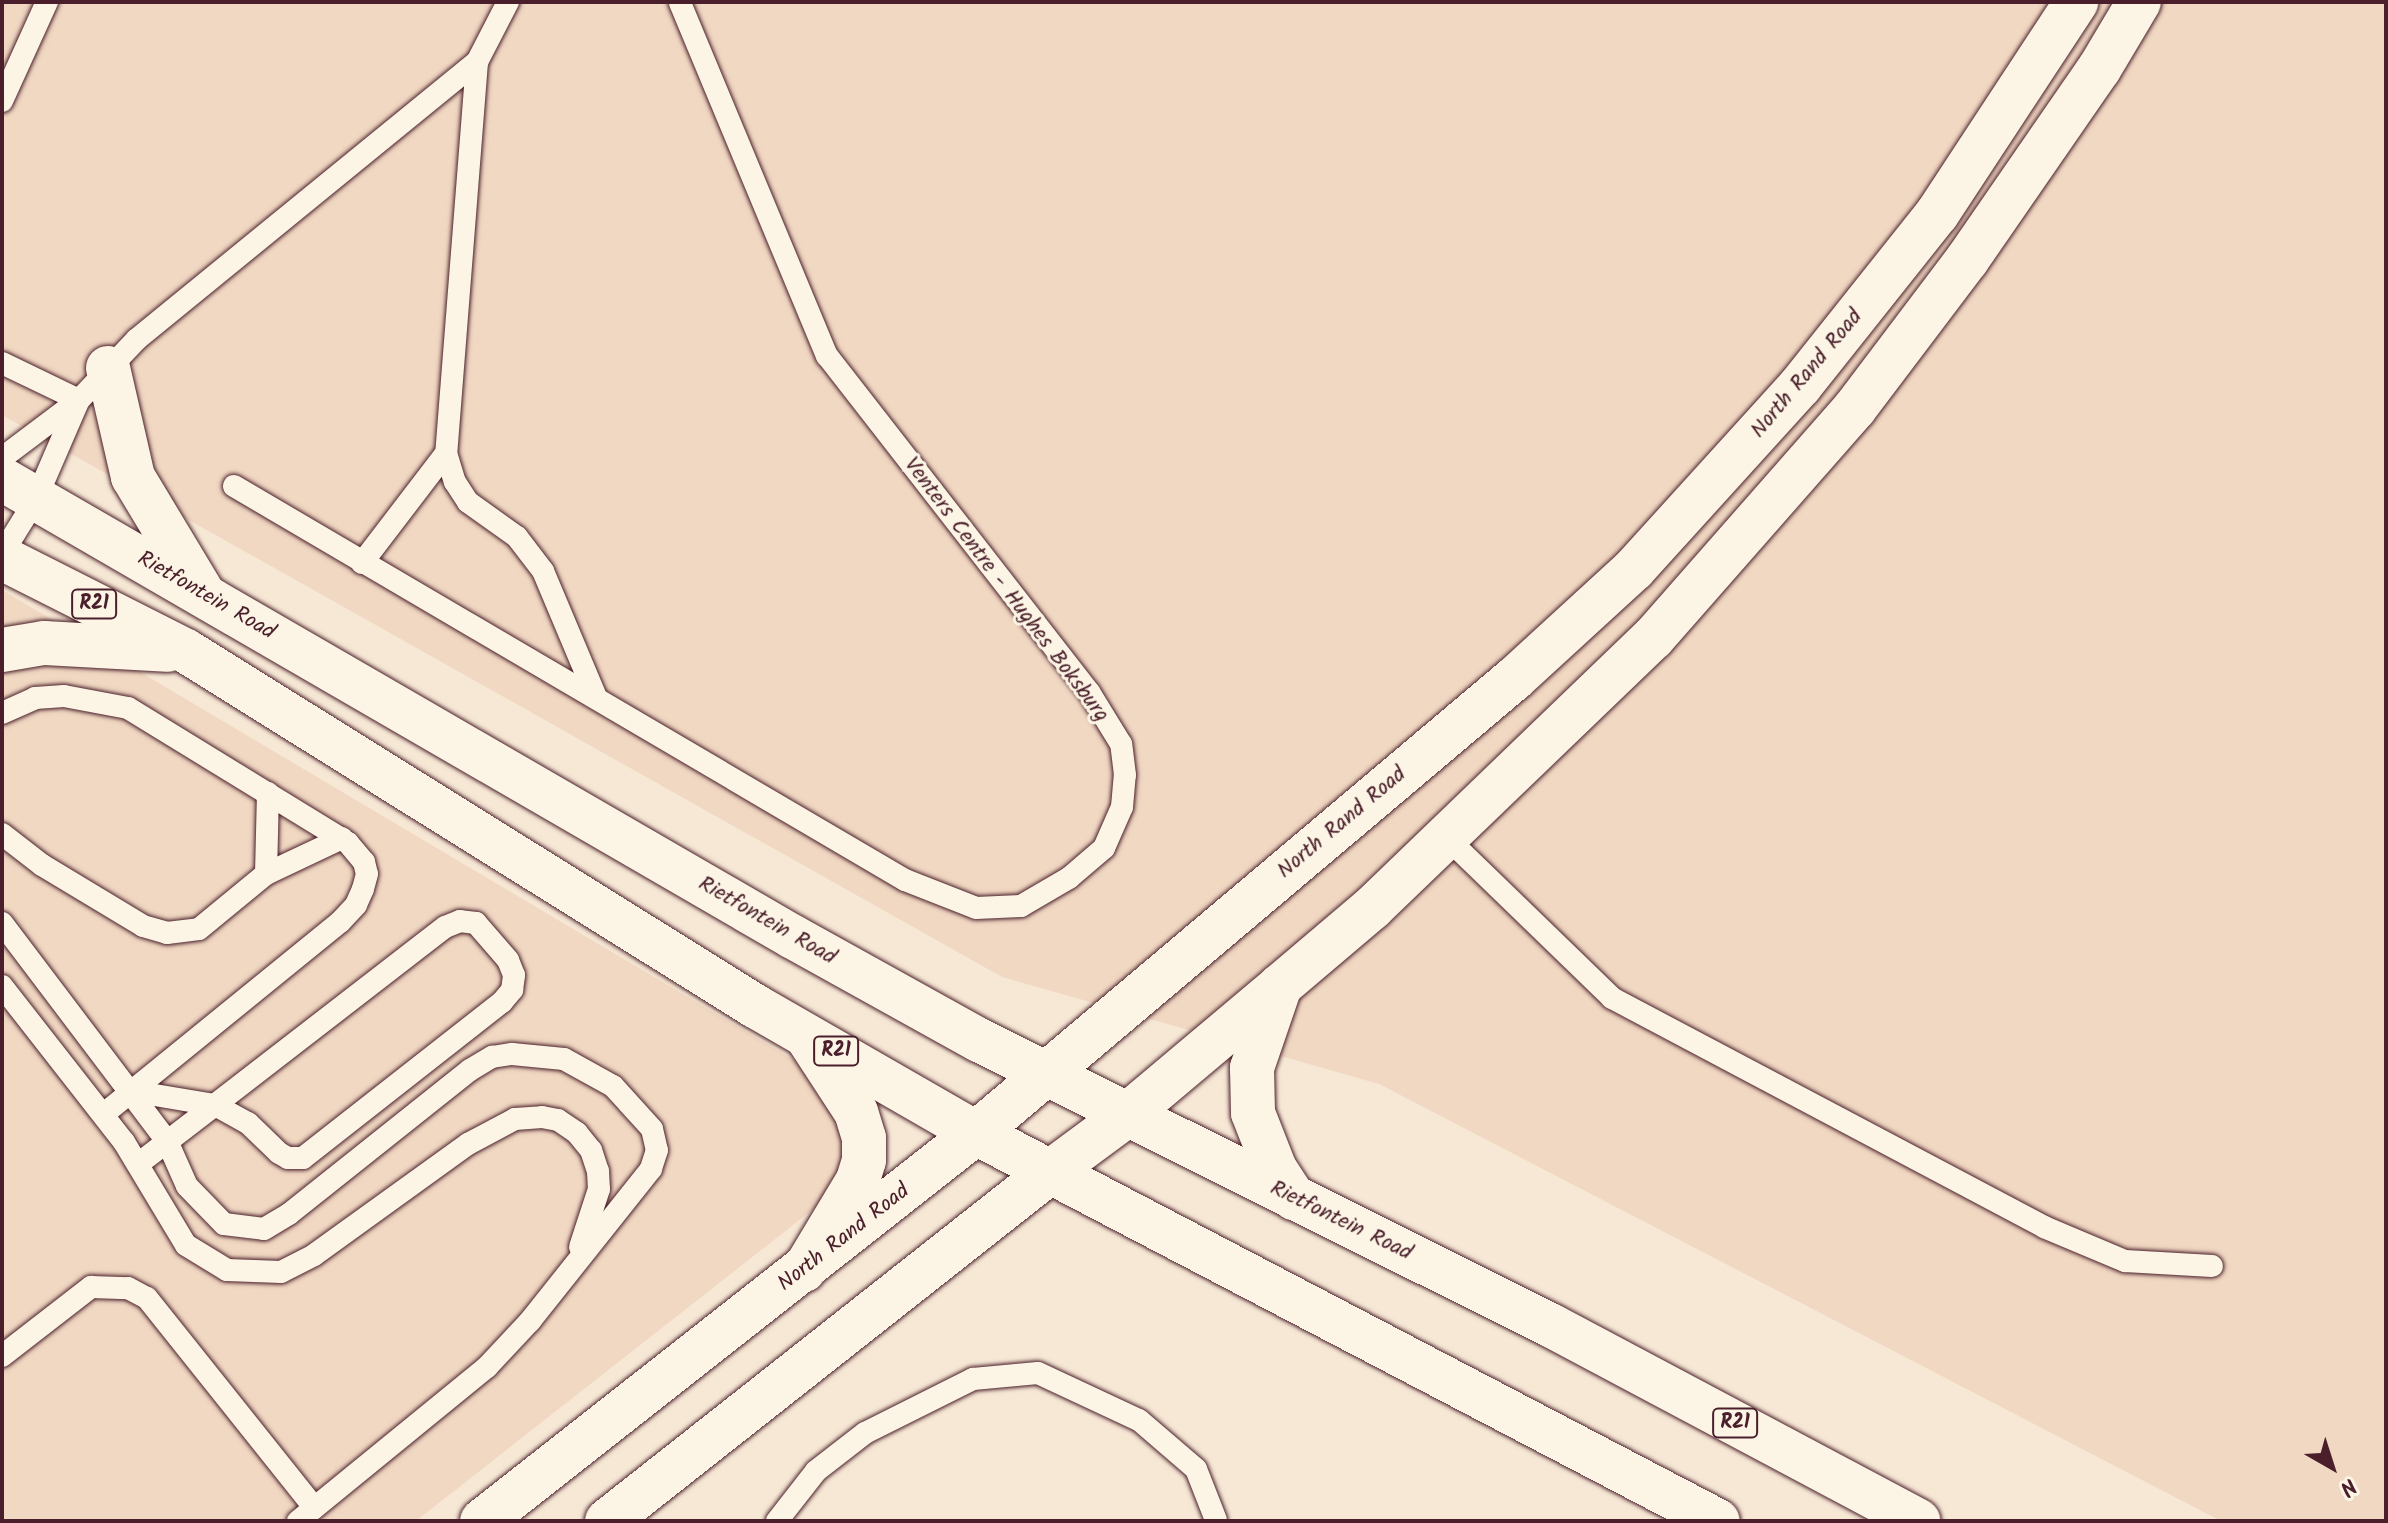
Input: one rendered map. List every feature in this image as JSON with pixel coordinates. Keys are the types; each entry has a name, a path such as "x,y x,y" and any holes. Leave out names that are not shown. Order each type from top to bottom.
{"main road":[{"name":"North Rand Road","path":"482,1521 976,1133 1042,1074 1515,678 1634,569 1800,386 1937,214 2076,2"},
{"path":"607,1521 1050,1172 1127,1115 1280,986 1372,908 1653,638 1855,408 1967,260 2099,69 2139,2"},
{"path":"108,368 133,477 203,594"},
{"name":"Rietfontein Road","path":"19,489 793,937 1042,1074 1552,1326 1918,1521"},
{"name":"R21","path":"2,556 186,651 727,989 976,1133 1718,1521"},
{"path":"2,650 44,643 186,651"},
{"path":"1280,986 1252,1068 1253,1113 1275,1169 1294,1198"},
{"path":"804,1033 856,1112 864,1149 858,1180 804,1270"}],"lane":[{"path":"2,101 47,2"},
{"path":"508,2 477,62 446,453 455,482 468,502 517,537 543,571 596,697"},
{"name":"Venters Centre - Hughes Boksburg","path":"234,486 905,880 976,908 1021,906 1069,878 1104,848 1122,807 1125,775 1121,744 1089,692 827,356 680,2"},
{"path":"2,556 19,489 79,400 108,368 137,339 477,62"},
{"path":"2,363 79,400"},
{"path":"2,458 79,400"},
{"path":"362,563 446,453"},
{"path":"2,713 35,698 64,696 128,708 342,838 364,862 367,874 356,905 104,1114"},
{"path":"266,874 268,793"},
{"path":"2,834 42,865 92,896 143,926 167,933 199,929 266,874 342,838"},
{"path":"1446,837 1612,998 2044,1227 2125,1261 2212,1266"},
{"path":"131,1091 215,1105 248,1123 279,1153 288,1158 303,1158 502,1002 512,990 514,975 508,960 476,923 460,921 445,927 215,1105 167,1141 138,1164"},
{"path":"2,923 167,1141 187,1186 224,1224 264,1229 323,1188 470,1070 492,1057 512,1054 564,1059 613,1086 652,1129 657,1150 651,1169 632,1197 576,1259 530,1321 487,1367 306,1514 147,1298 128,1288 91,1287 2,1356"},
{"path":"2,986 104,1114 186,1245 227,1270 281,1272 314,1255 468,1144 515,1119 550,1119 577,1133 591,1150 598,1171 599,1189 576,1259"},
{"path":"777,1521 816,1471 865,1433 973,1379 1038,1373 1139,1420 1196,1469 1216,1520"}],"shaded area":[{"path":"2,2 2386,2 2386,1521 2221,1521 1379,1084 1002,977 2,415"},
{"path":"2,590 809,1069 848,1143 833,1188 816,1207 416,1521 2,1521"}]}
